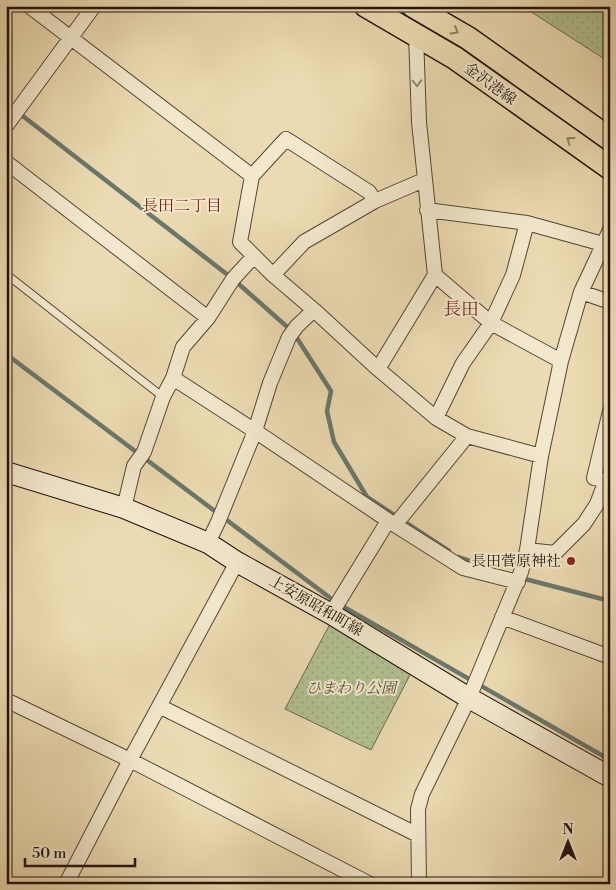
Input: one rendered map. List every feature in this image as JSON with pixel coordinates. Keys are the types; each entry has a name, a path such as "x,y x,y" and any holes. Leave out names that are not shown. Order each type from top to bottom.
{"main road":[{"name":"金沢港線","path":"366,6 455,58 610,168"},
{"name":"金沢港線","path":"413,6 468,38 610,139"},
{"name":"上安原昭和町線","path":"8,476 124,508 208,543 237,562 331,614 469,698 610,777"}],"street":[{"path":"29,6 252,176"},
{"path":"6,126 94,6"},
{"path":"378,369 435,276 419,122 416,34"},
{"path":"375,201 369,192 286,139 252,176 240,242 273,275 436,418 467,436 541,456"},
{"path":"6,162 208,318"},
{"path":"273,275 304,242 375,201 424,180"},
{"path":"428,210 527,223 603,244"},
{"path":"436,418 463,363 491,323 513,274 527,223"},
{"path":"419,884 418,809 422,794 469,698 520,577 528,550 541,456 561,361 581,292 610,230"},
{"path":"124,508 134,466 144,452 163,397 173,378 184,347 208,318 234,279 254,256"},
{"path":"435,276 491,323 561,361"},
{"path":"581,292 610,302"},
{"path":"208,543 226,504 255,431 270,383 293,332 314,310"},
{"path":"173,378 395,520 463,568 520,577"},
{"path":"528,550 556,553 584,524 597,504 608,481 594,478 610,411"},
{"path":"331,614 395,520 467,436"},
{"path":"66,884 130,760 237,562"},
{"path":"502,617 610,657"},
{"path":"6,700 130,760 370,884"},
{"path":"159,706 418,835"}],"lane":[{"path":"6,274 163,397"}],"green space":[{"path":"522,6 610,6 610,36 606,60"},
{"name":"ひまわり公園","path":"331,622 412,671 371,750 285,709"}],"waterway":[{"path":"6,103 233,279 293,332 331,391 327,411 334,442 367,497 449,551"},
{"path":"6,354 337,603 610,760"},
{"path":"458,557 488,567"},
{"path":"521,578 610,601"}],"place":[{"name":"長田菅原神社","path":"571,561"}],"district":[{"name":"長田二丁目","path":"182,206"},
{"name":"長田","path":"461,309"}]}
